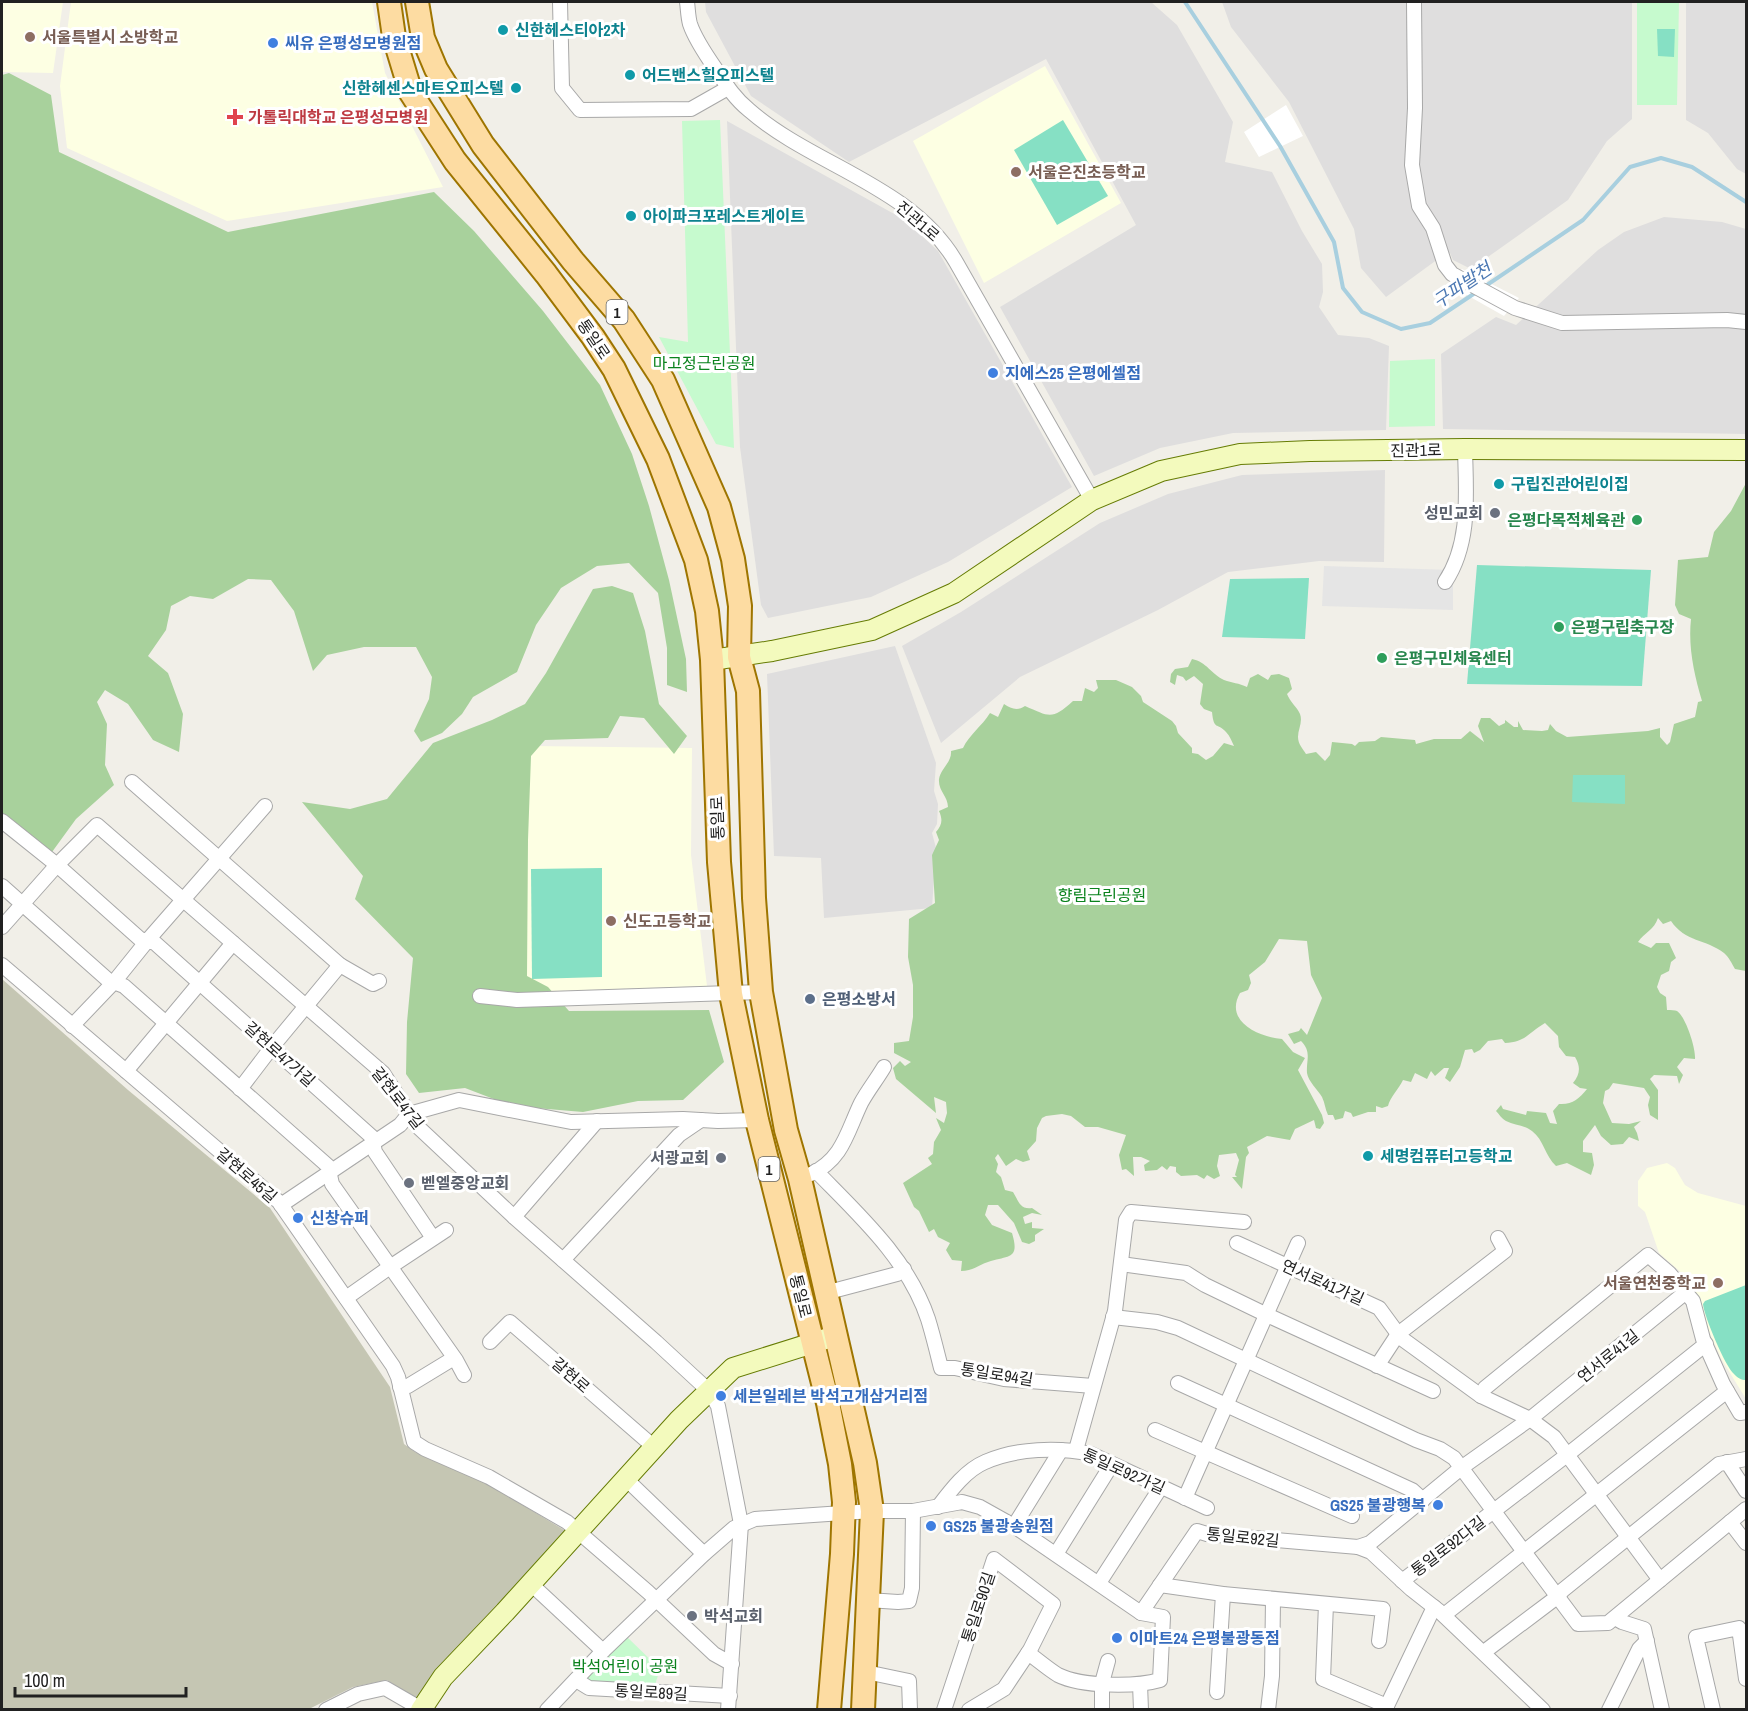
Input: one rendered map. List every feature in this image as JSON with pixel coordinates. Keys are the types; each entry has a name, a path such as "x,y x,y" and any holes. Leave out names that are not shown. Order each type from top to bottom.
{"main road":[{"name":"통일로","path":"389,2 394,37 411,93 455,161 546,274 593,337 632,403 658,459 696,560 707,611 712,660 719,862 731,994 757,1120 840,1464 843,1513 839,1606 829,1710"},
{"name":"통일로","path":"417,2 423,38 436,69 483,145 573,261 624,320 663,380 719,507 733,559 740,606 739,657 748,691 754,898 761,992 786,1130 808,1175 825,1293 865,1463 872,1511 863,1710"},
{"name":"진관1로","path":"712,660 739,657 872,630 954,593 1092,500 1161,471 1240,454 1466,449 1746,450"},
{"path":"421,1708 443,1677 654,1448 734,1368 836,1336"}],"street":[{"path":"560,2 562,88 580,110 691,108 728,88"},
{"name":"진관1로","path":"687,2 691,25 728,88 740,102 796,144 885,193 915,214 941,238 1092,500"},
{"path":"1414,2 1415,108 1412,165 1419,206 1433,228 1445,265 1452,274 1515,308 1562,323 1727,320 1746,322"},
{"path":"1445,582 1453,570 1466,527 1466,449"},
{"path":"132,782 340,965 373,984 379,981"},
{"path":"72,1026 114,982 265,806"},
{"name":"갈현로47가길","path":"3,825 57,865 140,939 155,943 372,1137 375,1152 433,1238"},
{"name":"갈현로47길","path":"57,865 97,825 383,1073 417,1126 514,1217 709,1391"},
{"path":"2,927 57,865"},
{"path":"2,886 108,980 124,986 328,1166 332,1184 464,1375"},
{"path":"126,1071 233,943"},
{"name":"갈현로45길","path":"2,965 281,1205 393,1366 414,1442 489,1477 526,1497 579,1531"},
{"path":"240,1089 340,965"},
{"path":"480,996 517,1000 761,992"},
{"path":"808,1175 825,1167 840,1149 864,1099 884,1066"},
{"path":"281,1205 400,1125 409,1114 459,1100 571,1122 757,1120"},
{"path":"563,1260 679,1135 701,1120"},
{"path":"514,1217 597,1121"},
{"name":"통일로94길","path":"808,1175 867,1223 904,1269 928,1317 941,1368 955,1368 1004,1378 1093,1386"},
{"path":"1076,1450 1113,1317 1122,1264 1126,1220 1131,1212 1244,1222"},
{"path":"346,1298 446,1230"},
{"path":"1377,1366 1398,1334 1505,1251 1498,1238"},
{"name":"연서로41가길","path":"1237,1243 1379,1308 1398,1334 1481,1396 1530,1419 1554,1437 1660,1580"},
{"name":"통일로92가길","path":"1185,1498 1298,1243"},
{"path":"1481,1396 1485,1388 1648,1255 1669,1273 1693,1301 1706,1344 1727,1391 1740,1413 1746,1412"},
{"path":"1122,1264 1192,1276 1205,1285 1267,1315 1433,1391"},
{"name":"통일로","path":"825,1293 897,1274 904,1269"},
{"name":"연서로41길","path":"1530,1419 1686,1292"},
{"path":"1113,1317 1157,1322 1178,1328 1416,1440 1440,1449 1454,1458 1578,1624 1608,1623 1746,1509"},
{"name":"갈현로","path":"490,1342 510,1322 654,1448"},
{"path":"1493,1511 1706,1344"},
{"path":"400,1387 408,1386 453,1358"},
{"path":"1178,1383 1412,1490 1423,1500"},
{"path":"709,1391 718,1406 741,1524"},
{"path":"1326,1604 1323,1679 1386,1708 1439,1611 1523,1551 1727,1391"},
{"path":"1358,1547 1370,1543 1461,1468 1530,1419"},
{"path":"1155,1430 1352,1516"},
{"name":"통일로92가길","path":"938,1507 955,1484 984,1462 1027,1450 1076,1450 1091,1454 1207,1508"},
{"path":"1014,1526 1061,1450"},
{"path":"1484,1652 1557,1597 1628,1536 1719,1464 1746,1460"},
{"path":"1727,1462 1746,1491"},
{"path":"1056,1554 1112,1464"},
{"path":"626,1479 704,1554"},
{"path":"1099,1583 1161,1487"},
{"path":"547,1710 603,1651 704,1554 741,1524 755,1520 872,1511 914,1511 962,1503 980,1507 1014,1526 1141,1612 1163,1617 1160,1680 1140,1684 1073,1680 1058,1675 1028,1653"},
{"path":"868,1600 909,1601 912,1588 914,1511"},
{"name":"통일로92다길","path":"1402,1581 1493,1511"},
{"path":"1730,1522 1746,1543"},
{"name":"통일로89길","path":"576,1680 589,1688 729,1703 741,1524"},
{"path":"579,1531 714,1654 732,1664"},
{"name":"통일로92길","path":"1141,1612 1197,1532 1358,1547"},
{"name":"통일로92다길","path":"1358,1547 1371,1552 1439,1611 1543,1710"},
{"name":"통일로90길","path":"944,1710 994,1559 1053,1604 1028,1653 1004,1689 969,1710"},
{"path":"531,1584 603,1651"},
{"path":"1160,1585 1223,1594 1383,1609 1378,1641"},
{"path":"1217,1692 1223,1594"},
{"path":"1268,1710 1272,1676 1273,1599"},
{"path":"1615,1618 1646,1635 1662,1710"},
{"path":"1713,1710 1696,1637 1739,1628 1746,1678"},
{"path":"1609,1710 1646,1635"},
{"path":"1102,1710 1102,1683 1108,1661"},
{"path":"866,1672 909,1681 910,1710"},
{"path":"1140,1684 1141,1710"},
{"path":"326,1710 346,1705 358,1694 385,1688 421,1708"}],"shaded area":[{"name":"서울특별시 소방학교","path":"2,2 63,2 53,73 2,72"},
{"name":"가톨릭대학교 은평성모병원","path":"71,2 372,2 385,73 443,187 227,221 67,148 60,86"},
{"path":"705,2 1151,2 1177,25 1233,122 1225,162 1272,172 1302,231 1322,264 1323,292 1319,307 1338,335 1369,338 1389,346 1386,430 1233,433 1160,448 1094,476 1000,307 1136,225 1046,59 849,162 751,96 706,12"},
{"path":"1222,2 1632,2 1632,119 1607,141 1568,200 1471,269 1453,260 1450,253 1438,259 1386,297 1361,268 1354,229 1289,102 1231,27"},
{"path":"1686,2 1746,2 1746,174 1737,169 1708,133 1686,120"},
{"name":"서울은진초등학교","path":"1045,66 1121,203 984,283 913,141"},
{"path":"727,121 905,220 938,251 1072,487 948,562 871,597 768,618 761,605 740,447"},
{"path":"1664,217 1722,222 1746,229 1746,434 1443,429 1441,354 1496,317 1516,325 1598,250 1624,232"},
{"path":"1385,470 1384,562 1319,561 1228,572 1158,610 1020,677 941,743 902,646 961,612 1100,523 1168,494 1242,475"},
{"path":"1324,566 1453,570 1453,610 1322,606"},
{"path":"895,646 936,763 934,791 938,804 937,824 932,833 936,848 932,908 824,918 821,858 774,856 767,674"},
{"name":"신도고등학교","path":"532,746 692,748 691,855 707,986 523,992 522,756"},
{"path":"2,979 128,1090 270,1208 390,1387 404,1444 415,1452 478,1478 569,1533 420,1701 387,1680 353,1687 309,1709 2,1709"},
{"name":"서울연천중학교","path":"1667,1163 1675,1168 1685,1185 1698,1193 1746,1206 1746,1399 1722,1360 1703,1318 1695,1291 1684,1275 1659,1253 1645,1212 1638,1206 1638,1181 1647,1168"}],"green space":[{"path":"1637,2 1679,2 1677,105 1637,105"},
{"path":"1657,29 1675,29 1674,57 1658,56"},
{"path":"9,73 51,95 59,152 228,232 434,192 474,231 543,311 600,385 632,454 649,506 669,580 686,659 687,692 667,685 667,648 658,593 629,563 597,566 561,588 536,625 517,672 473,697 462,714 442,733 421,742 414,731 429,699 432,677 416,647 364,647 327,655 313,671 294,611 271,580 248,579 213,599 190,596 171,606 166,630 148,656 168,673 183,714 179,752 153,740 128,704 105,690 97,702 107,724 105,765 114,785 76,819 52,852 2,814 2,75"},
{"name":"마고정근린공원","path":"720,120 734,448 716,444 659,337 688,342 682,121"},
{"path":"1063,120 1108,196 1057,225 1014,150"},
{"path":"1435,359 1435,426 1389,427 1390,361"},
{"name":"향림근린공원","path":"1746,483 1746,971 1735,969 1724,953 1689,937 1671,921 1663,924 1658,918 1638,942 1651,948 1656,943 1669,943 1676,958 1671,962 1669,971 1661,975 1657,987 1666,997 1667,1010 1677,1011 1684,1020 1695,1054 1695,1059 1684,1058 1677,1067 1683,1075 1679,1084 1677,1076 1654,1075 1650,1079 1658,1090 1658,1120 1650,1115 1648,1105 1650,1097 1644,1088 1613,1083 1605,1091 1603,1103 1612,1123 1629,1124 1641,1121 1634,1127 1639,1141 1629,1137 1623,1144 1611,1145 1601,1136 1595,1125 1583,1141 1583,1152 1592,1153 1594,1165 1591,1175 1567,1163 1556,1166 1532,1131 1506,1121 1496,1111 1501,1105 1503,1109 1526,1115 1527,1111 1546,1113 1550,1123 1557,1124 1553,1111 1559,1104 1575,1101 1587,1089 1580,1088 1573,1083 1579,1070 1577,1061 1575,1057 1566,1056 1559,1047 1558,1036 1545,1023 1518,1041 1505,1043 1502,1039 1488,1041 1474,1053 1472,1049 1465,1050 1460,1067 1450,1082 1445,1078 1449,1068 1444,1068 1435,1076 1431,1071 1427,1079 1415,1073 1411,1082 1403,1080 1388,1106 1382,1108 1376,1106 1376,1112 1353,1117 1351,1113 1345,1111 1343,1118 1335,1120 1333,1115 1328,1115 1322,1097 1308,1076 1307,1053 1304,1045 1301,1041 1294,1044 1288,1034 1299,1031 1301,1028 1307,1035 1322,998 1311,975 1307,941 1279,939 1265,962 1249,975 1251,983 1248,990 1240,993 1236,1003 1236,1012 1246,1026 1263,1035 1282,1039 1293,1052 1305,1058 1298,1070 1322,1115 1324,1123 1320,1129 1316,1128 1314,1120 1295,1129 1290,1140 1267,1136 1247,1147 1249,1153 1246,1157 1242,1189 1232,1177 1237,1177 1235,1175 1239,1160 1236,1153 1219,1155 1217,1166 1220,1176 1214,1179 1207,1175 1204,1179 1197,1175 1181,1176 1176,1172 1176,1167 1170,1166 1167,1170 1162,1166 1157,1170 1145,1171 1144,1165 1150,1161 1141,1157 1133,1157 1134,1176 1126,1169 1122,1170 1119,1155 1126,1135 1098,1127 1085,1127 1071,1116 1062,1114 1046,1116 1042,1118 1037,1128 1036,1141 1027,1151 1030,1160 1023,1162 1016,1159 1006,1166 998,1154 995,1158 998,1164 996,1172 1001,1177 1005,1190 1013,1192 1022,1206 1032,1208 1042,1215 1032,1213 1023,1217 1025,1224 1032,1222 1032,1228 1044,1229 1035,1235 1035,1241 1029,1244 1022,1242 1014,1223 998,1205 988,1205 985,1215 992,1225 1012,1233 1015,1248 1007,1257 961,1271 962,1261 952,1260 946,1250 950,1243 938,1237 934,1229 929,1232 903,1183 932,1164 928,1158 933,1154 934,1142 941,1130 936,1118 944,1123 947,1113 946,1102 934,1097 936,1113 896,1079 893,1068 900,1061 905,1066 911,1062 894,1053 894,1043 909,1041 913,1017 913,985 908,957 909,919 935,903 932,855 939,840 936,832 941,822 939,811 948,807 939,779 950,758 951,751 963,748 990,713 998,717 1004,704 1014,709 1025,706 1040,713 1055,714 1073,701 1082,701 1085,688 1094,692 1098,688 1096,680 1116,680 1132,687 1141,696 1143,702 1172,721 1178,733 1192,748 1192,753 1206,760 1213,756 1224,743 1234,746 1223,729 1215,724 1212,712 1204,709 1200,704 1203,684 1194,676 1186,681 1177,675 1175,685 1170,682 1171,674 1175,669 1188,667 1192,659 1202,663 1224,680 1247,687 1250,678 1258,674 1268,680 1271,675 1279,674 1289,678 1292,689 1287,694 1301,717 1298,737 1300,744 1306,754 1316,752 1325,761 1330,755 1332,742 1355,746 1359,742 1375,741 1381,737 1415,740 1416,744 1434,739 1461,739 1470,731 1484,742 1478,726 1481,718 1490,718 1499,726 1505,723 1505,720 1514,727 1518,727 1518,721 1523,730 1548,730 1550,724 1556,731 1567,737 1648,731 1660,728 1660,737 1667,745 1670,742 1674,724 1695,717 1698,702 1702,701 1692,660 1691,619 1679,614 1675,605 1678,560 1708,557 1714,532 1731,511"},
{"name":"은평구립축구장","path":"1477,565 1651,570 1642,686 1467,684"},
{"path":"1309,578 1305,639 1222,637 1230,579"},
{"path":"612,586 633,593 645,631 659,704 687,736 674,754 644,718 620,716 608,738 545,740 531,756 527,976 548,987 569,1011 709,1010 724,1062 683,1100 638,1101 583,1112 512,1106 465,1088 419,1093 406,1074 407,1022 413,958 355,899 363,876 302,802 350,809 387,799 433,743 492,720 525,704 546,673 593,589"},
{"path":"1573,775 1625,775 1625,804 1572,802"},
{"path":"602,868 602,977 532,979 531,869"},
{"path":"1746,1285 1746,1380 1735,1375 1720,1352 1703,1304 1705,1301"},
{"name":"박석어린이 공원","path":"626,1636 660,1669 654,1688 591,1685 582,1678"}],"pier":[{"path":"1286,105 1303,136 1259,157 1244,132"},
{"path":"1462,269 1519,298 1504,316 1449,285"}],"waterway":[{"name":"구파발천","path":"1185,2 1280,146 1334,242 1343,288 1362,312 1401,329 1430,323 1478,291"},
{"name":"구파발천","path":"1484,287 1583,220 1630,167 1661,158 1692,167 1746,202"}],"place":[{"name":"신한헤스티아2차","path":"503,30"},
{"name":"서울특별시 소방학교","path":"30,37"},
{"name":"씨유 은평성모병원점","path":"273,43"},
{"name":"어드밴스힐오피스텔","path":"630,75"},
{"name":"신한헤센스마트오피스텔","path":"516,88"},
{"name":"가톨릭대학교 은평성모병원","path":"235,117"},
{"name":"서울은진초등학교","path":"1016,172"},
{"name":"아이파크포레스트게이트","path":"631,216"},
{"name":"지에스25 은평에셀점","path":"993,373"},
{"name":"구립진관어린이집","path":"1499,484"},
{"name":"성민교회","path":"1495,513"},
{"name":"은평다목적체육관","path":"1637,520"},
{"name":"은평구립축구장","path":"1559,627"},
{"name":"은평구민체육센터","path":"1382,658"},
{"name":"신도고등학교","path":"611,921"},
{"name":"은평소방서","path":"810,999"},
{"name":"세명컴퓨터고등학교","path":"1368,1156"},
{"name":"서광교회","path":"721,1158"},
{"name":"벧엘중앙교회","path":"409,1183"},
{"name":"신창슈퍼","path":"298,1218"},
{"name":"서울연천중학교","path":"1718,1283"},
{"name":"세븐일레븐 박석고개삼거리점","path":"721,1396"},
{"name":"GS25 불광행복","path":"1438,1505"},
{"name":"GS25 불광송원점","path":"931,1526"},
{"name":"박석교회","path":"692,1616"},
{"name":"이마트24 은평불광동점","path":"1117,1638"}]}
